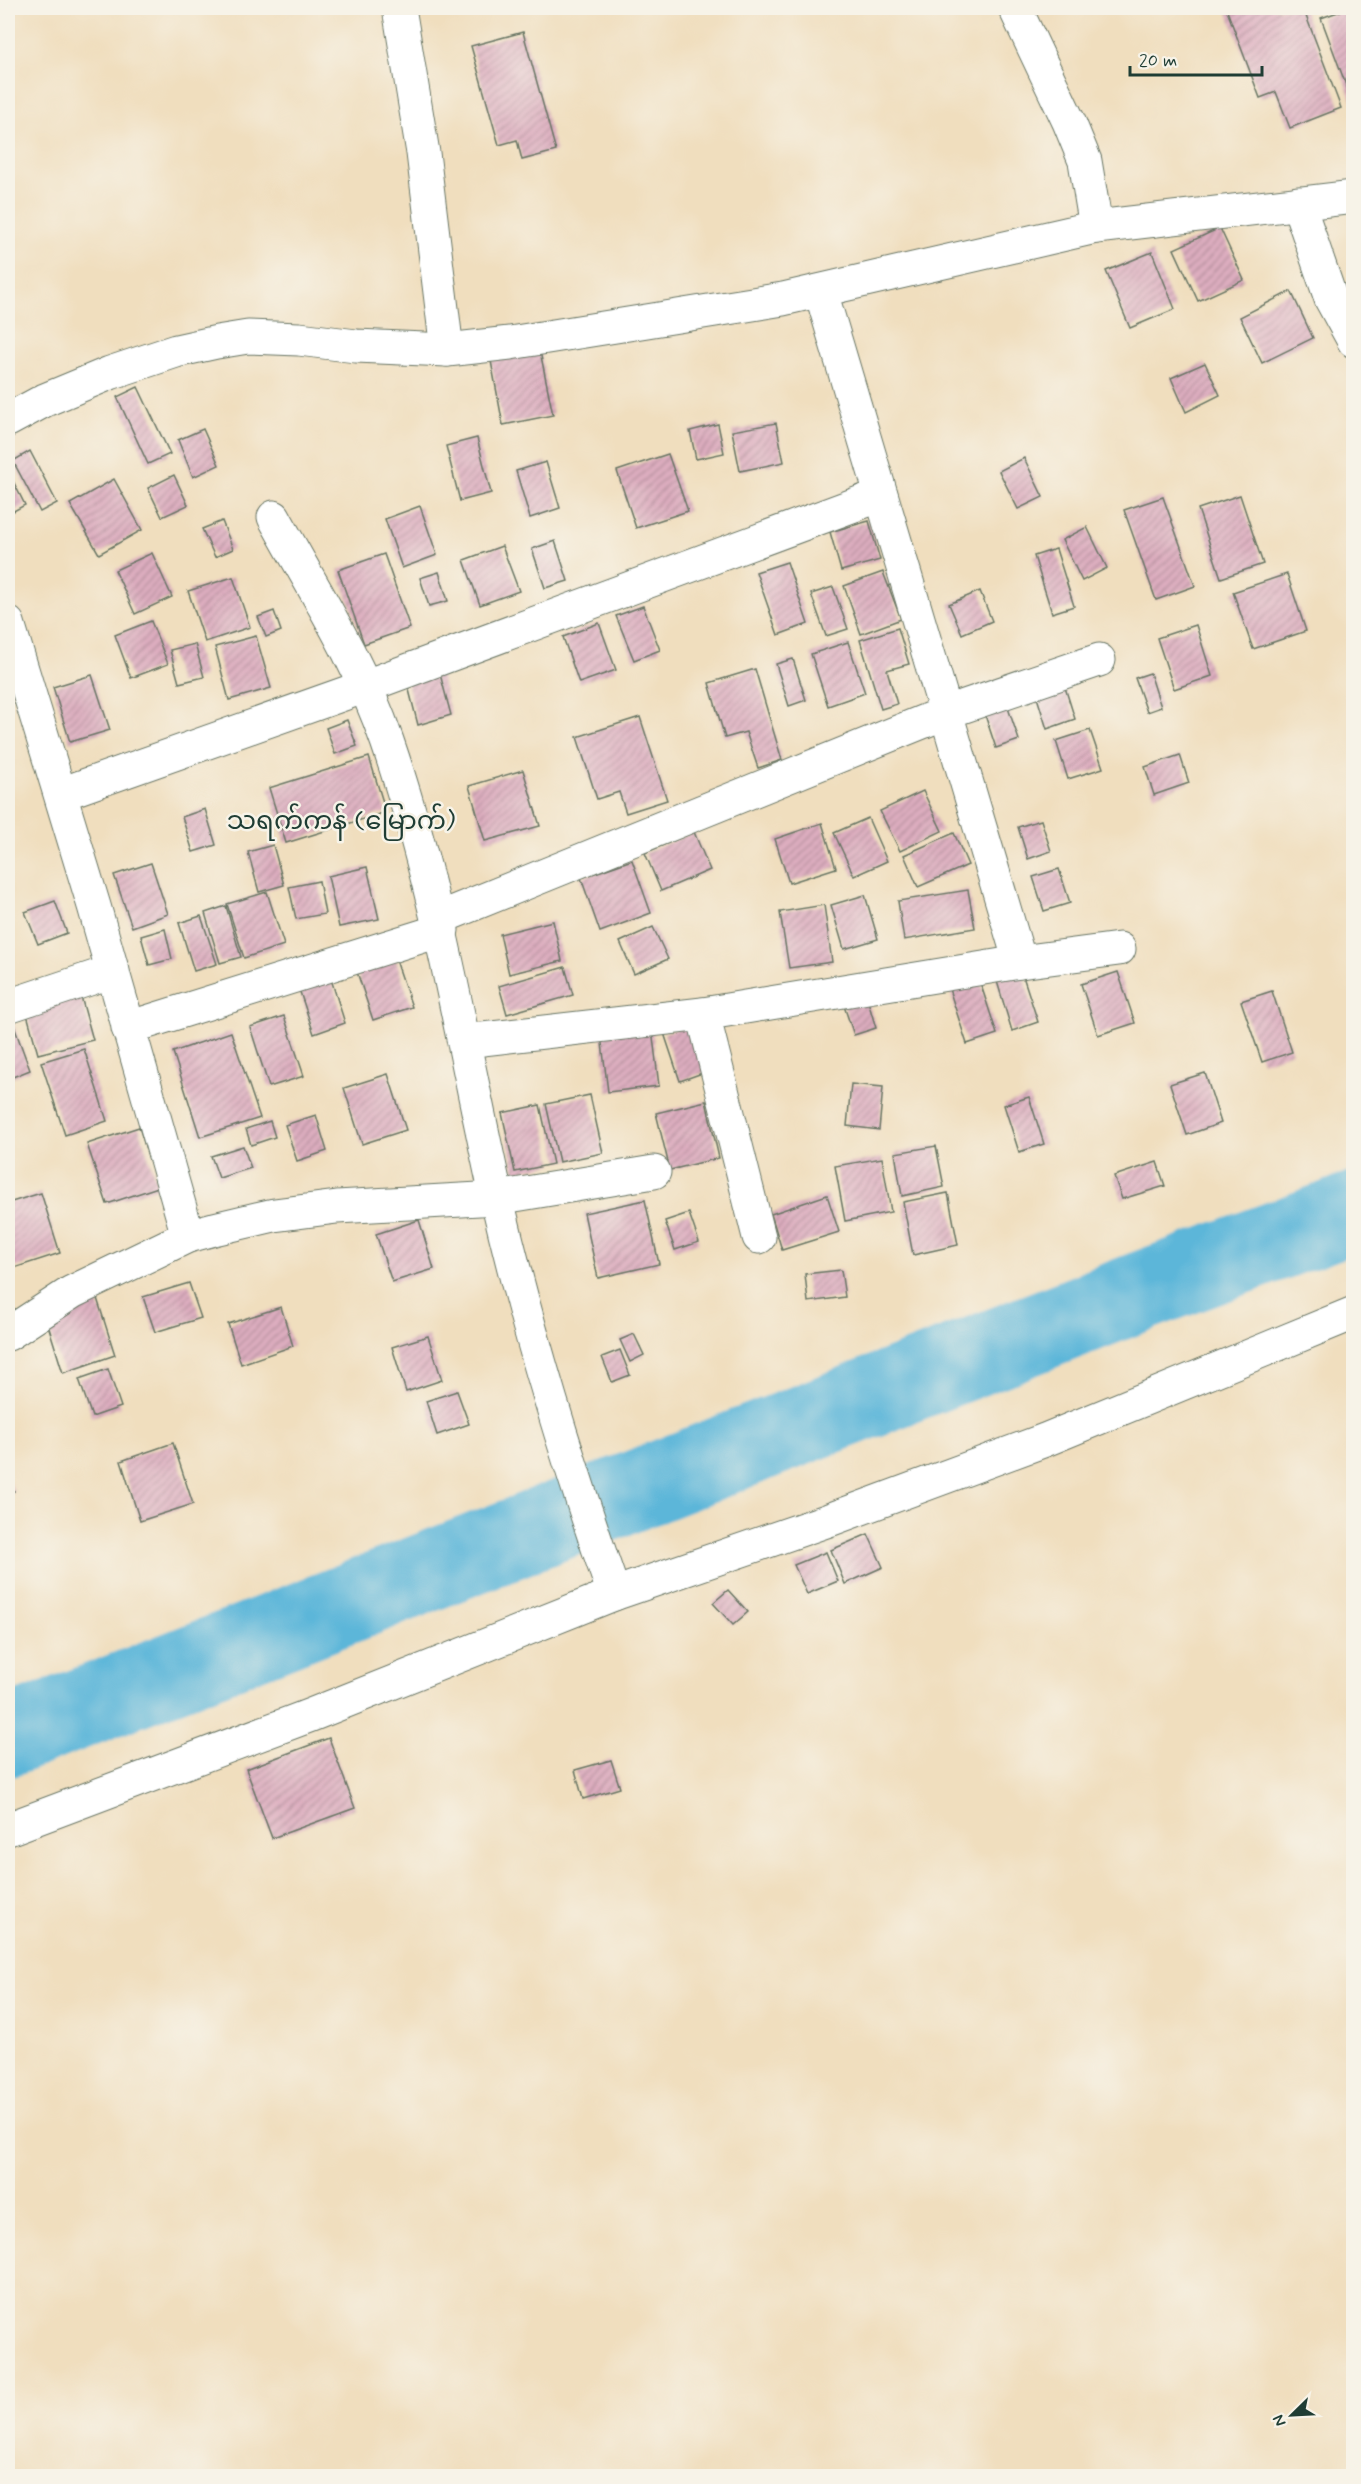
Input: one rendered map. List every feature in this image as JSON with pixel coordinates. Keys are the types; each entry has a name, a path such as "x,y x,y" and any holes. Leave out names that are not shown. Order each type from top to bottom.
{"street":[{"path":"399,8 427,185 447,350"},
{"path":"1015,8 1085,161 1096,227"},
{"path":"8,420 45,400 110,374 176,351 218,342 258,338 299,339 356,346 447,350 510,343 820,292 1096,227 1353,197"},
{"path":"1298,203 1331,299 1353,340"},
{"path":"820,292 1020,962"},
{"path":"61,795 366,686 881,495"},
{"path":"274,517 366,686 387,741 440,924 518,1292 564,1444 614,1594"},
{"path":"8,623 113,971 188,1236"},
{"path":"128,1028 440,924 947,712 1099,660"},
{"path":"465,1041 703,1014 1020,962 1119,949"},
{"path":"8,1006 113,971"},
{"path":"703,1014 759,1237"},
{"path":"8,1334 72,1292 188,1236 274,1215 337,1207 497,1197 654,1172"},
{"path":"8,1829 311,1715 614,1594 829,1520 1045,1440 1353,1313"}],"building":[{"path":"1226,8 1303,8 1341,108 1290,128 1276,92 1260,98"},
{"path":"1354,8 1353,104 1321,18"},
{"path":"523,32 556,151 522,160 517,140 499,145 471,46"},
{"path":"1220,228 1244,280 1198,301 1174,249"},
{"path":"1152,252 1175,309 1130,328 1106,271"},
{"path":"1291,291 1313,338 1262,363 1240,317"},
{"path":"540,351 553,415 503,425 491,361"},
{"path":"1205,363 1220,395 1186,412 1171,378"},
{"path":"138,387 170,454 148,464 117,397"},
{"path":"776,423 784,462 740,471 732,431"},
{"path":"718,424 724,453 696,459 690,431"},
{"path":"203,429 219,465 193,477 178,440"},
{"path":"477,438 491,493 460,501 446,446"},
{"path":"30,451 57,503 40,512 13,461"},
{"path":"668,454 688,511 636,528 617,471"},
{"path":"1024,458 1043,497 1018,509 999,471"},
{"path":"546,462 560,508 530,518 516,471"},
{"path":"8,471 25,505 8,514"},
{"path":"174,475 188,505 162,517 148,488"},
{"path":"114,479 142,530 99,554 70,504"},
{"path":"1240,495 1263,564 1221,578 1198,509"},
{"path":"1163,497 1195,586 1156,600 1124,510"},
{"path":"420,506 437,555 402,568 385,519"},
{"path":"222,521 233,549 215,557 202,529"},
{"path":"869,521 880,560 841,571 830,532"},
{"path":"1087,527 1107,568 1082,581 1062,540"},
{"path":"555,541 568,581 545,588 532,549"},
{"path":"502,546 519,591 480,605 464,560"},
{"path":"1056,549 1074,606 1052,613 1034,556"},
{"path":"152,553 172,597 135,614 115,570"},
{"path":"384,554 410,628 364,644 338,570"},
{"path":"787,562 808,624 778,635 756,572"},
{"path":"439,572 448,601 429,606 420,578"},
{"path":"883,572 901,619 861,634 844,586"},
{"path":"1287,574 1306,631 1253,649 1233,592"},
{"path":"233,577 250,627 205,642 188,591"},
{"path":"833,587 848,629 826,636 811,594"},
{"path":"980,591 992,621 962,634 949,604"},
{"path":"643,606 660,650 634,660 616,616"},
{"path":"274,611 281,631 266,637 258,617"},
{"path":"151,621 168,664 131,678 115,635"},
{"path":"599,623 616,670 579,683 563,637"},
{"path":"1196,625 1212,676 1174,689 1157,638"},
{"path":"898,628 909,664 887,670 897,704 881,709 860,640"},
{"path":"256,636 271,688 229,700 215,647"},
{"path":"848,642 865,693 828,706 811,654"},
{"path":"195,644 204,677 179,683 170,650"},
{"path":"793,659 806,700 789,706 776,664"},
{"path":"755,669 782,760 758,768 746,732 725,738 709,683"},
{"path":"1150,673 1161,707 1147,712 1135,678"},
{"path":"440,674 451,715 418,725 407,682"},
{"path":"92,675 110,730 70,742 53,687"},
{"path":"1063,681 1075,719 1047,729 1035,691"},
{"path":"1005,699 1019,740 996,748 982,706"},
{"path":"640,717 667,800 626,813 619,792 597,799 577,737"},
{"path":"347,720 357,746 335,754 326,728"},
{"path":"1090,730 1103,768 1068,779 1056,741"},
{"path":"1180,755 1189,783 1154,795 1145,767"},
{"path":"369,757 386,812 286,843 269,788"},
{"path":"523,770 540,826 485,841 469,786"},
{"path":"923,791 942,831 900,851 880,811"},
{"path":"205,809 216,845 193,852 182,817"},
{"path":"868,818 887,861 854,876 834,833"},
{"path":"1041,820 1051,851 1028,859 1018,827"},
{"path":"822,823 836,868 789,883 775,839"},
{"path":"694,832 710,870 661,891 645,853"},
{"path":"954,833 968,865 918,887 904,855"},
{"path":"273,845 284,885 259,892 248,852"},
{"path":"632,860 651,913 600,932 581,878"},
{"path":"151,863 168,914 132,927 114,875"},
{"path":"367,867 379,919 339,927 328,876"},
{"path":"1059,869 1070,903 1044,911 1033,877"},
{"path":"319,881 325,914 296,919 289,887"},
{"path":"968,890 975,928 904,940 898,901"},
{"path":"267,892 284,945 244,958 227,904"},
{"path":"865,895 878,939 844,949 831,905"},
{"path":"55,901 67,933 38,944 25,912"},
{"path":"824,905 832,962 789,968 780,912"},
{"path":"226,906 241,957 220,963 205,913"},
{"path":"201,916 217,964 194,971 179,923"},
{"path":"553,921 562,961 509,974 500,934"},
{"path":"653,927 668,959 634,974 620,942"},
{"path":"165,929 172,959 149,965 141,936"},
{"path":"395,957 412,1007 373,1020 356,969"},
{"path":"565,967 573,995 507,1014 499,986"},
{"path":"1021,970 1038,1022 1012,1031 996,978"},
{"path":"1118,972 1135,1023 1098,1035 1081,984"},
{"path":"330,976 345,1023 314,1034 298,986"},
{"path":"979,979 997,1034 967,1044 949,989"},
{"path":"1272,991 1292,1052 1262,1062 1241,1001"},
{"path":"80,993 93,1040 38,1054 25,1007"},
{"path":"867,998 876,1028 854,1035 844,1006"},
{"path":"284,1016 304,1076 269,1087 250,1027"},
{"path":"11,1018 30,1070 8,1079 8,1019"},
{"path":"693,1024 708,1071 680,1081 664,1033"},
{"path":"652,1029 659,1086 608,1092 601,1035"},
{"path":"231,1032 260,1118 200,1137 173,1052"},
{"path":"84,1049 107,1121 65,1135 41,1062"},
{"path":"1205,1073 1221,1123 1187,1135 1170,1084"},
{"path":"388,1074 406,1130 362,1144 344,1088"},
{"path":"851,1084 883,1087 879,1130 847,1126"},
{"path":"590,1095 603,1153 559,1162 546,1104"},
{"path":"1029,1097 1044,1144 1019,1152 1004,1105"},
{"path":"706,1101 719,1158 670,1170 656,1113"},
{"path":"540,1105 553,1164 515,1172 502,1113"},
{"path":"316,1115 327,1151 297,1161 285,1125"},
{"path":"270,1121 275,1137 251,1145 246,1129"},
{"path":"139,1127 158,1187 107,1204 87,1144"},
{"path":"243,1146 251,1168 219,1178 211,1156"},
{"path":"936,1146 944,1187 902,1196 895,1153"},
{"path":"882,1158 891,1212 845,1221 835,1166"},
{"path":"1157,1162 1165,1186 1122,1199 1114,1176"},
{"path":"41,1193 60,1253 8,1270 8,1203"},
{"path":"948,1193 958,1245 913,1255 903,1202"},
{"path":"827,1195 839,1232 782,1250 771,1214"},
{"path":"645,1200 659,1264 598,1278 584,1213"},
{"path":"689,1213 699,1242 675,1250 665,1221"},
{"path":"419,1220 434,1269 392,1282 376,1234"},
{"path":"841,1270 845,1297 808,1302 805,1274"},
{"path":"189,1283 201,1318 155,1332 143,1297"},
{"path":"96,1295 115,1355 63,1373 44,1312"},
{"path":"281,1307 293,1346 241,1364 228,1324"},
{"path":"634,1334 644,1355 630,1362 620,1340"},
{"path":"428,1336 442,1380 406,1392 392,1347"},
{"path":"620,1350 630,1375 612,1382 602,1357"},
{"path":"108,1369 121,1407 92,1417 79,1379"},
{"path":"457,1391 469,1424 437,1435 426,1401"},
{"path":"173,1443 193,1504 140,1521 121,1461"},
{"path":"8,1480 14,1491 8,1495"},
{"path":"868,1534 883,1567 845,1584 831,1550"},
{"path":"826,1552 838,1581 807,1594 794,1565"},
{"path":"728,1590 748,1612 733,1625 713,1603"},
{"path":"329,1738 355,1808 272,1838 246,1769"},
{"path":"611,1760 620,1788 583,1799 575,1770"}],"waterway":[{"path":"8,1737 1142,1291 1354,1212"}],"district":[{"name":"သရက်ကန် (မြောက်)","path":"341,822"}]}
